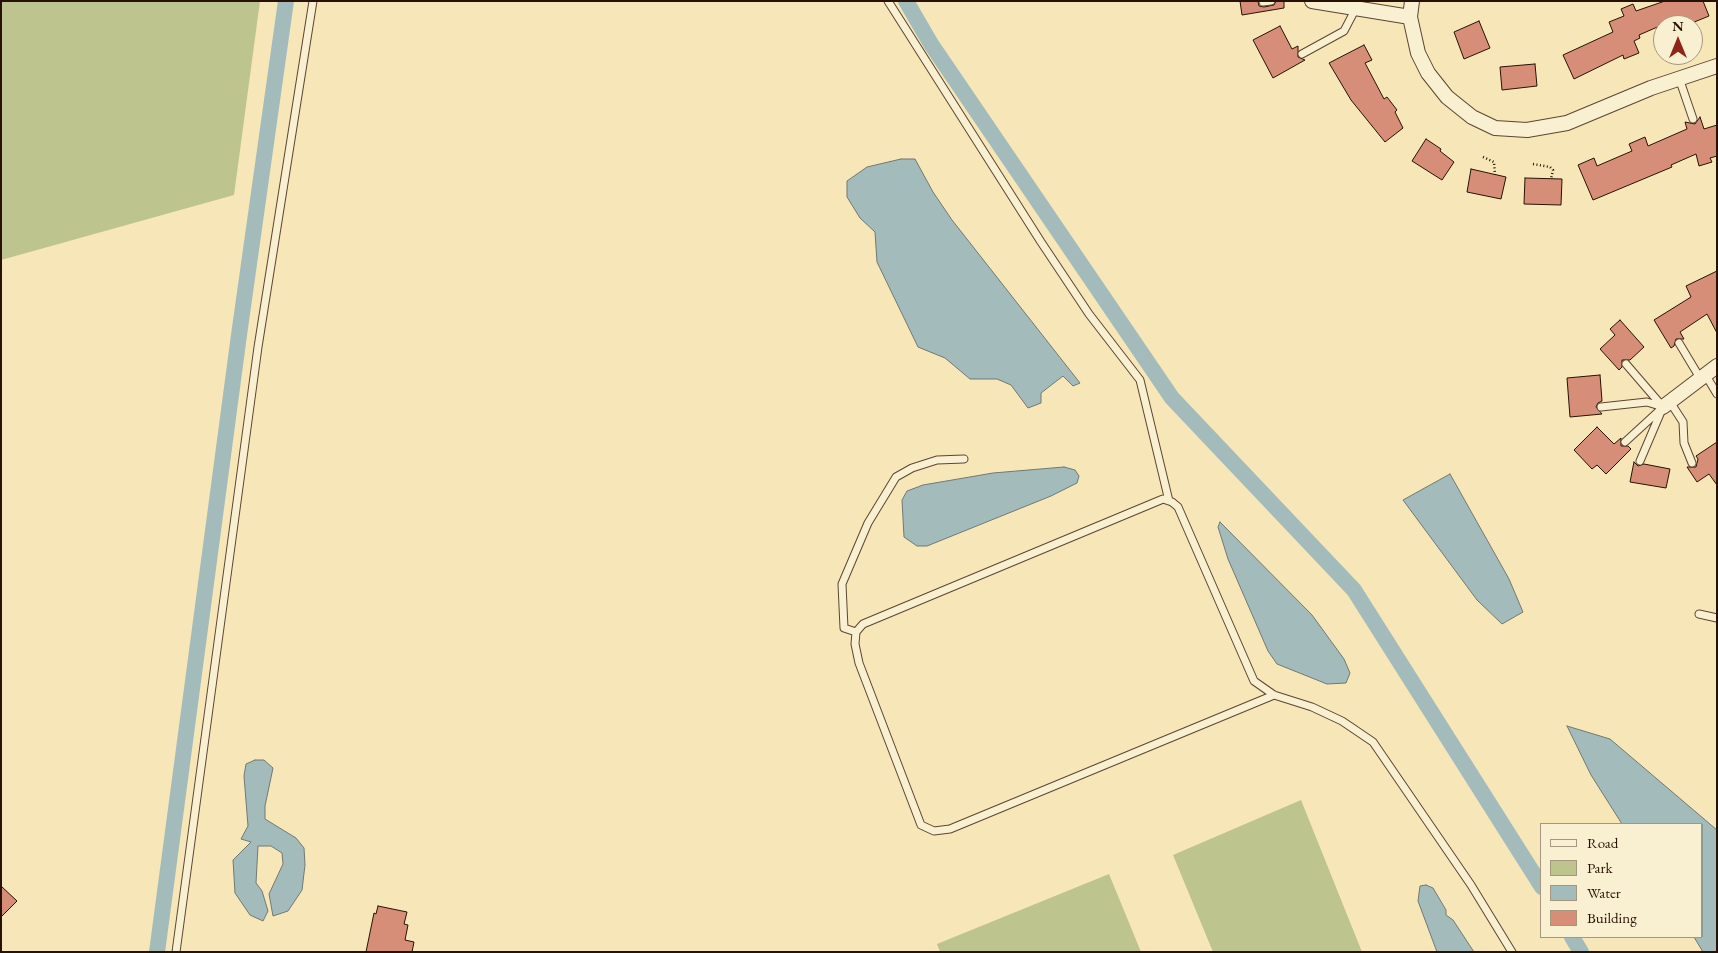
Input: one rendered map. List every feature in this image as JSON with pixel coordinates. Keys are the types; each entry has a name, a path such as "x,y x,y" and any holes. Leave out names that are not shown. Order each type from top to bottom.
{"street":[{"path":"1312,1 1410,17"},
{"path":"1412,1 1410,17 1418,53 1428,73 1447,98 1472,117 1495,128 1527,130 1567,123 1679,78 1717,66"},
{"path":"1666,405 1707,373"}],"lane":[{"path":"176,952 258,347 313,1"},
{"path":"888,1 1041,242 1089,314 1140,380 1169,501"},
{"path":"1302,54 1344,31 1356,8"},
{"path":"1679,78 1693,119"},
{"path":"1679,343 1707,373 1717,394"},
{"path":"1626,364 1683,422 1684,443 1692,464"},
{"path":"1601,407 1647,402 1666,405"},
{"path":"1625,442 1666,405"},
{"path":"1640,462 1666,405"},
{"path":"856,632 844,628 842,584 868,522 896,477 912,468 937,460 964,459"},
{"path":"1274,695 950,829 934,831 921,825 859,663 855,644 856,632 863,624 872,620 1163,499 1169,501 1178,507 1254,681 1274,695 1312,707 1342,721 1373,742 1471,885 1512,952"},
{"path":"1699,614 1717,618"}],"path":[{"path":"1483,157 1494,162 1495,175"},
{"path":"1533,164 1550,167 1553,170 1552,178"}],"green space":[{"path":"1,1 260,1 234,195 1,260"},
{"path":"1301,800 1362,952 1213,952 1173,855"},
{"path":"1109,874 1141,952 940,952 937,944"}],"water":[{"path":"901,159 915,159 933,192 952,220 1080,383 1073,386 1063,376 1041,393 1041,403 1028,408 1011,385 997,379 970,379 945,358 918,347 877,262 875,232 860,218 847,197 847,181 867,167"},
{"path":"1064,467 1075,470 1079,476 1077,483 1051,496 927,546 917,546 904,537 902,500 907,491 923,485 993,473"},
{"path":"1450,474 1509,579 1523,612 1502,624 1477,600 1403,500"},
{"path":"1220,522 1312,615 1344,659 1350,673 1346,683 1327,684 1277,664 1268,651 1228,559 1218,527"},
{"path":"1567,726 1610,739 1717,830 1717,952 1703,952 1695,938 1703,938 1703,823 1621,823 1591,775"},
{"path":"255,760 264,760 273,768 265,806 265,819 296,838 304,848 305,865 302,890 288,911 273,916 269,894 283,864 282,853 271,846 258,846 256,883 262,891 268,911 263,921 250,915 235,893 233,860 251,842 241,839 248,826 244,776 246,764"},
{"path":"1426,885 1433,888 1446,910 1446,915 1453,920 1474,952 1437,952 1418,901 1420,886"}],"building":[{"path":"1240,1 1258,1 1259,6 1264,7 1274,5 1276,1 1284,1 1284,8 1242,15"},
{"path":"1665,1 1703,1 1709,16 1703,18 1703,15 1653,15 1653,29 1639,35 1640,38 1634,41 1639,53 1624,59 1623,55 1574,79 1563,55 1613,32 1609,22 1624,16 1621,9 1633,4 1636,11"},
{"path":"1479,21 1490,48 1464,59 1454,32"},
{"path":"1280,26 1292,49 1298,46 1298,57 1305,60 1273,78 1253,40"},
{"path":"1364,45 1372,60 1365,63 1384,99 1387,97 1397,110 1395,112 1403,128 1385,142 1351,100 1329,63"},
{"path":"1535,64 1537,86 1502,90 1500,67"},
{"path":"1700,117 1704,129 1717,125 1717,156 1710,158 1712,162 1699,166 1696,154 1671,165 1672,167 1593,200 1578,165 1594,158 1597,166 1632,151 1629,144 1645,137 1648,146 1687,129 1685,122 1695,124"},
{"path":"1426,139 1441,149 1440,151 1454,162 1442,180 1412,161"},
{"path":"1471,169 1506,177 1501,199 1467,192"},
{"path":"1525,178 1562,179 1561,205 1524,204"},
{"path":"1717,271 1717,333 1707,314 1680,332 1684,339 1676,339 1674,346 1671,348 1654,320 1691,297 1686,286"},
{"path":"1620,320 1644,347 1630,360 1622,360 1622,367 1619,370 1600,349 1615,335 1610,329"},
{"path":"1600,375 1602,401 1596,407 1602,414 1570,417 1567,378"},
{"path":"1597,427 1614,444 1621,438 1621,446 1628,446 1631,449 1606,474 1597,465 1592,469 1574,450"},
{"path":"1717,442 1717,485 1709,474 1697,482 1687,467 1696,467 1698,459 1696,456"},
{"path":"1634,462 1638,466 1644,464 1670,469 1666,488 1630,482"},
{"path":"1,886 17,901 1,917"},
{"path":"378,906 407,912 404,924 408,925 405,940 414,942 412,952 366,952 374,913 376,914"}],"waterway":[{"path":"157,952 239,335 286,1"},
{"path":"906,1 931,44 1172,398 1354,590 1540,884"},
{"path":"1573,938 1581,952"}]}
